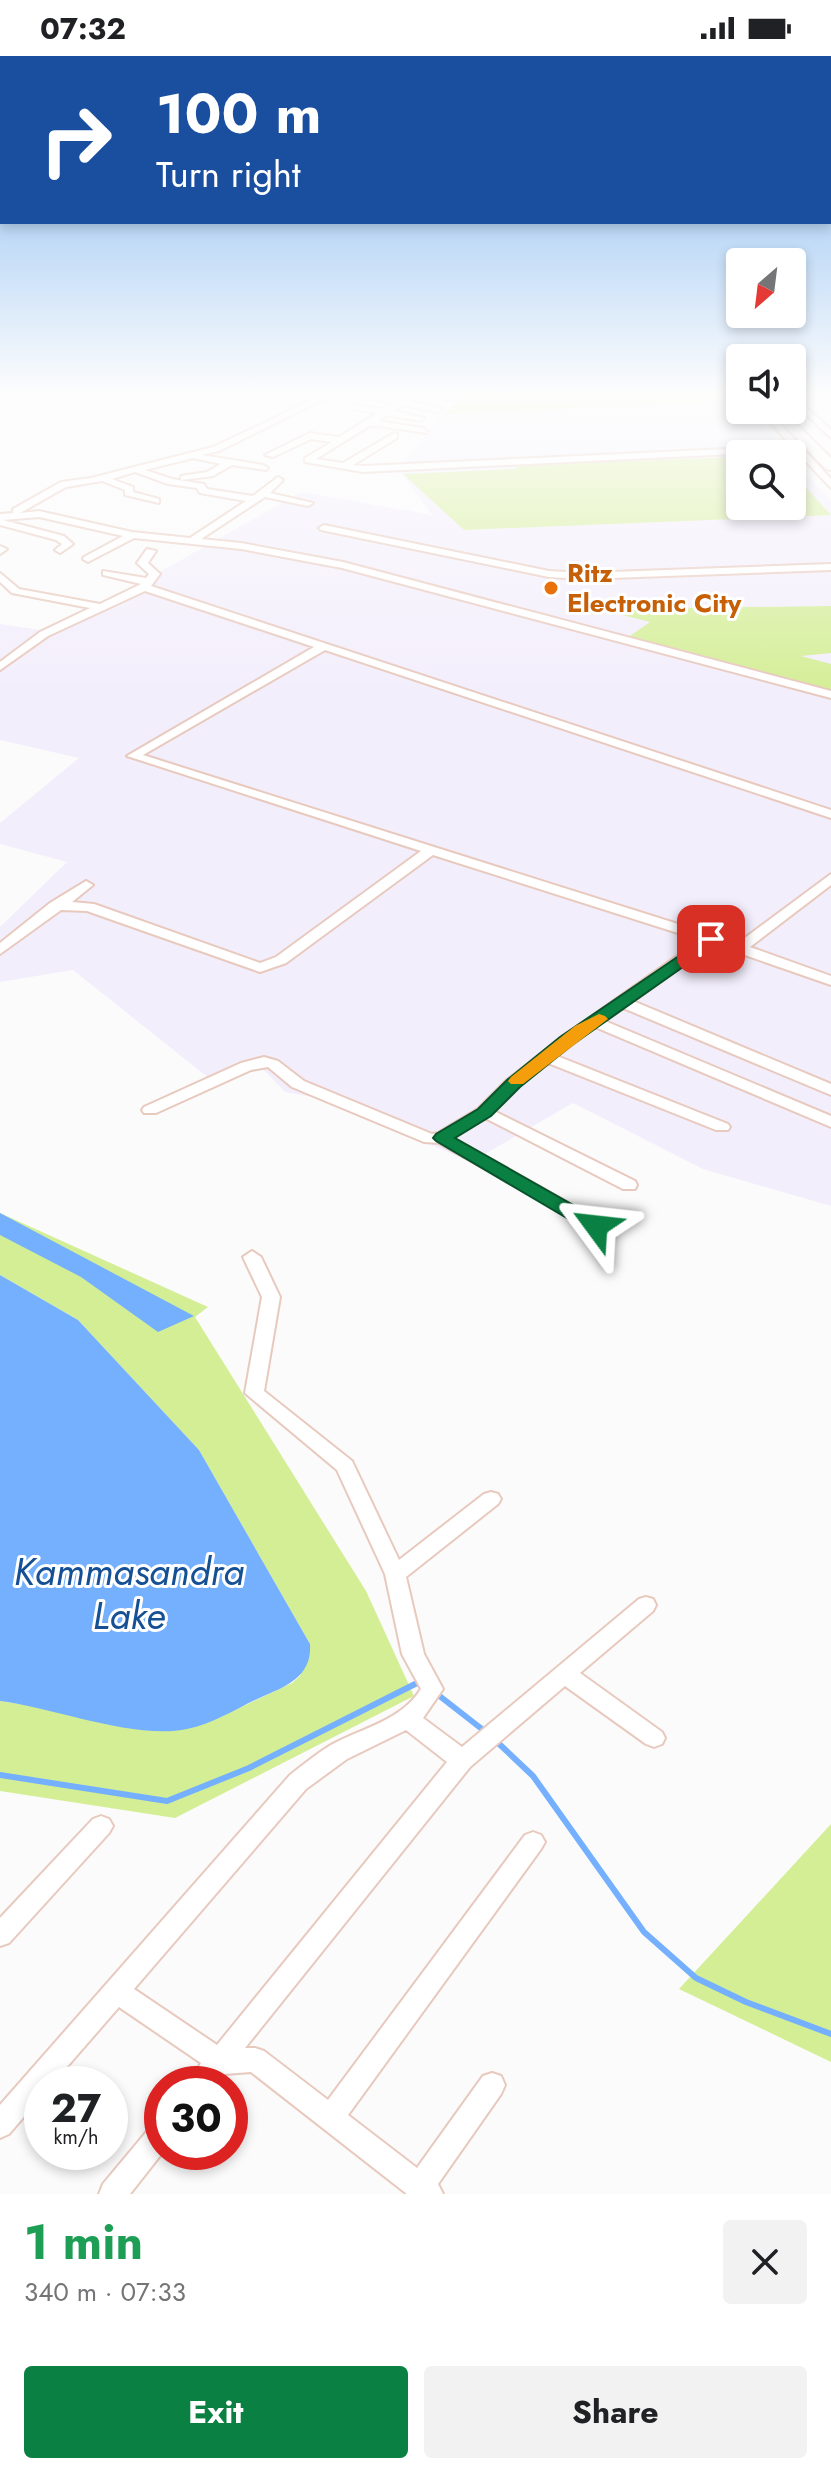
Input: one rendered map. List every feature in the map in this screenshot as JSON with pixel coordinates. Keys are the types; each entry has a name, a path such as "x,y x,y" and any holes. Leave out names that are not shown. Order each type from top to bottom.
{"street":[{"path":"1,519 46,494"},
{"path":"131,494 156,501"},
{"path":"245,494 308,503"},
{"path":"193,540 262,494"},
{"path":"1,519 39,514 132,535 241,546 343,565 831,695"},
{"path":"1,519 60,538 68,544 60,550"},
{"path":"324,528 549,574 583,576 831,567"},
{"path":"88,559 132,535"},
{"path":"0,667 44,634 146,584 155,574 142,563 151,551"},
{"path":"107,573 831,814"},
{"path":"0,576 16,591 102,607"},
{"path":"324,646 133,756 740,948 831,981"},
{"path":"55,906 89,907 260,968 281,960 431,850"},
{"path":"740,948 831,878"},
{"path":"0,950 86,885"},
{"path":"150,1110 246,1066 264,1062 273,1064 298,1084 430,1139 442,1138 484,1112 513,1083 581,1030 625,1003 711,939"},
{"path":"625,1003 831,1090"},
{"path":"595,1022 831,1122"},
{"path":"548,1058 722,1127"},
{"path":"484,1112 629,1185"},
{"path":"442,1138 596,1226"},
{"path":"0,2125 298,1782 337,1753 408,1719 425,1705 432,1689 413,1654 395,1574 345,1466 254,1393 271,1297 252,1257"},
{"path":"395,1574 491,1499"},
{"path":"216,2066 462,1760 646,1605"},
{"path":"565,1674 654,1738"},
{"path":"408,1719 462,1760"},
{"path":"0,1935 101,1826"},
{"path":"330,2118 533,1842"},
{"path":"116,1991 220,2061 255,2060 425,2190 492,2085"},
{"path":"113,2194 144,2155"}],"shaded area":[{"path":"298,494 432,515 417,494 726,494 726,520 806,520 806,494 825,494 831,500 831,1206 703,1169 573,1103 471,1162 325,1099 285,1092 260,1066 215,1083 73,970 0,982 0,927 67,862 0,844 0,823 79,758 0,740 0,624 54,632"}],"green space":[{"path":"425,494 726,494 726,519 464,530"},
{"path":"806,494 812,494 831,515 806,516"},
{"path":"831,606 831,653 801,656 831,664 831,692 627,638 650,622 599,609"},
{"path":"0,1213 208,1307 195,1317 366,1591 414,1696 175,1818 0,1791 0,1701 186,1729 214,1720 292,1683 300,1676 310,1644 199,1450 78,1320 0,1275"},
{"path":"831,1824 831,2062 679,1989"}],"water":[{"path":"0,1213 194,1316 158,1332 81,1277 0,1235"},
{"name":"Kammasandra Lake","path":"0,1275 78,1320 199,1450 310,1644 307,1663 298,1677 208,1723 166,1731 119,1727 0,1701"}],"waterway":[{"path":"0,1775 167,1801 249,1768 421,1681"},
{"path":"437,1694 487,1733"},
{"path":"496,1741 533,1776 644,1932 696,1978 746,2002 831,2034"}],"slow traffic":[{"path":"517,1081 599,1019"}],"place":[{"name":"Ritz Electronic City","path":"551,588"}],"route":[{"path":"596,1226 442,1138 484,1112 513,1083 566,1041 625,1003 711,939"}]}
